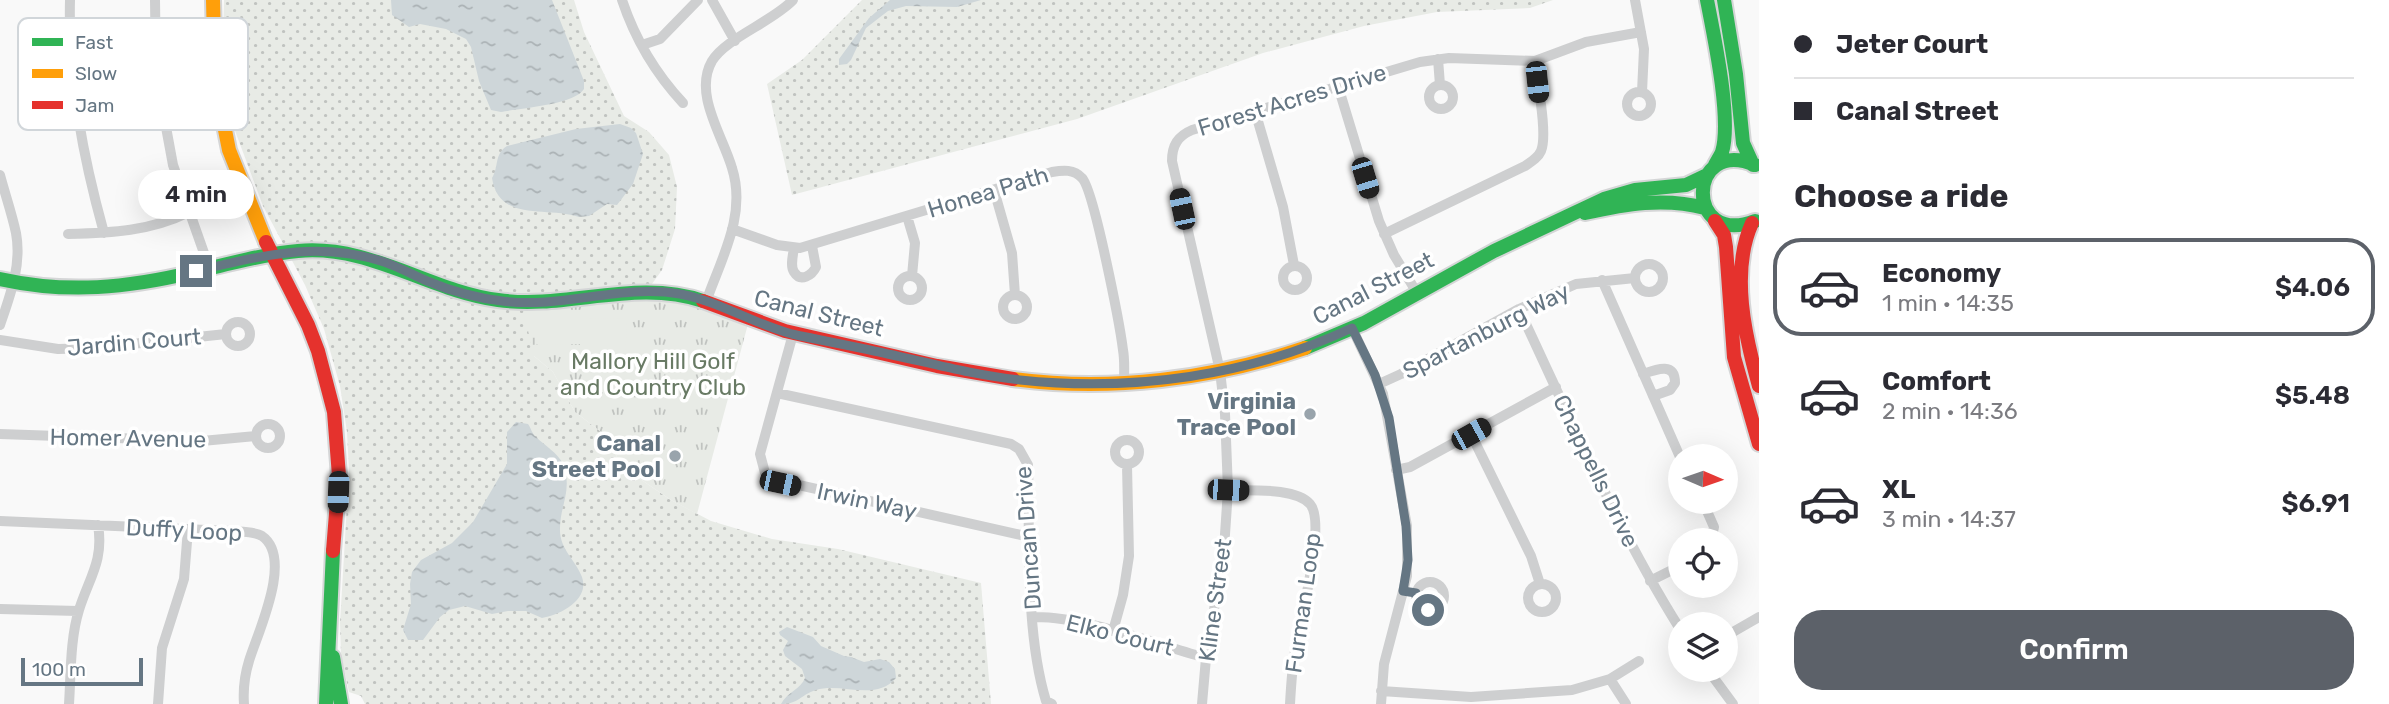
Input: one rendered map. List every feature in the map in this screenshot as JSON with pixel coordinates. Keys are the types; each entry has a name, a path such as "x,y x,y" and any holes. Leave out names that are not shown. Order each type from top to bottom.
{"street":[{"path":"69,0 69,18"},
{"path":"155,0 155,18"},
{"path":"213,0 213,18"},
{"path":"622,0 657,73 683,103"},
{"path":"642,45 660,38 698,0"},
{"path":"712,0 735,41"},
{"path":"706,302 732,229 738,190 705,91 706,79 713,59 793,0"},
{"path":"1634,0 1645,63 1642,92"},
{"path":"1707,0 1725,123 1722,152 1702,192 1705,208 1724,235 1734,356 1759,444"},
{"path":"1724,0 1736,74 1743,144 1756,167"},
{"name":"Forest Acres Drive","path":"1220,371 1200,291 1172,153 1175,144 1185,133 1399,67 1438,59 1535,61 1586,43 1641,32"},
{"path":"1438,59 1440,85"},
{"path":"1384,234 1525,166 1537,157 1541,152 1543,134 1535,61"},
{"path":"1338,86 1384,234 1417,293"},
{"path":"1255,111 1283,207 1294,265"},
{"path":"80,130 89,179 104,233"},
{"path":"167,130 173,165 204,253"},
{"path":"225,130 240,183 271,254 308,325 318,351 334,412 339,476 331,569 326,704"},
{"name":"Canal Street","path":"1629,198 1699,182 1711,171 1733,159 1756,167"},
{"name":"Honea Path","path":"732,229 777,245 793,248 812,246 1061,170 1076,173 1083,178 1090,195 1121,338 1124,383"},
{"path":"0,175 5,213 16,234 17,251 7,281 0,325"},
{"path":"994,190 1012,253 1014,295"},
{"name":"Canal Street","path":"7,281 69,290 96,290 145,284 271,254 320,250 366,256 441,287 502,302 546,303 640,291 681,295 793,334 1000,377 1052,383 1124,383 1175,379 1271,359 1352,328 1496,250 1566,218 1601,198 1675,201 1705,208"},
{"path":"68,234 146,228 189,212"},
{"path":"907,216 915,243 912,276"},
{"path":"1715,221 1733,227 1755,220"},
{"path":"1755,220 1744,242 1742,261 1751,361 1759,386"},
{"path":"793,248 792,268 797,275 807,277 816,267 812,246"},
{"name":"Spartanburg Way","path":"1379,384 1519,309 1576,284 1635,278"},
{"path":"1602,280 1674,444"},
{"name":"Chappells Drive","path":"1519,309 1606,498 1669,612"},
{"path":"1352,328 1379,384 1389,418 1408,545 1407,576 1387,648 1381,704"},
{"name":"Jardin Court","path":"0,340 58,349 94,348 226,334"},
{"name":"Irwin Way","path":"793,334 760,454 765,473 772,479 1030,537"},
{"path":"1643,374 1662,368 1673,373 1675,383 1670,390 1653,396"},
{"name":"Kline Street","path":"1202,704 1206,658 1224,549 1228,490 1225,414 1220,371"},
{"path":"1396,470 1410,467 1556,387"},
{"name":"Duncan Drive","path":"777,393 1011,444 1018,449 1028,465 1033,617 1038,676 1046,701 1052,704"},
{"name":"Homer Avenue","path":"0,434 202,441 256,436"},
{"path":"1471,434 1531,556 1540,584"},
{"path":"1113,631 1129,556 1127,465"},
{"name":"Furman Loop","path":"1228,490 1299,496 1312,505 1315,543 1294,654 1290,704"},
{"name":"Duffy Loop","path":"0,521 257,533 265,538 270,544 273,557 271,598 248,662 243,692 244,704"},
{"name":"Duffy Loop","path":"69,704 78,611 96,568 101,544 98,526"},
{"path":"158,704 162,648 184,579 188,529"},
{"path":"1650,581 1668,572"},
{"path":"1403,591 1416,593"},
{"path":"0,609 78,611"},
{"name":"Elko Court","path":"1033,617 1047,617 1113,631 1206,658"},
{"path":"1738,629 1759,617"},
{"path":"330,646 341,704"},
{"path":"1381,691 1438,699 1572,690 1610,680 1639,661"},
{"path":"1610,680 1626,704"},
{"path":"1717,682 1733,704"}],"green space":[{"path":"224,0 574,0 584,32 624,116 649,132 669,155 677,187 675,229 662,270 649,288 534,356 553,372 575,412 608,437 621,466 671,500 711,521 772,539 838,549 981,583 991,704 365,704 361,696 349,692 341,655 340,623 349,471 347,432 340,386 324,329 305,285 263,206 235,130 248,130 248,18 224,18"},
{"path":"862,0 1553,0 1530,8 1437,12 1364,26 1263,53 1077,119 792,195 767,84 802,60"},
{"name":"Mallory Hill Golf and Country Club","path":"621,297 680,299 748,324 697,514 621,466 608,437 575,412 553,372 534,356 526,322 527,307"},
{"path":"540,317 578,317 582,321 585,318 624,319 627,322 625,357 623,360 582,359 580,344 538,345 535,343 536,320"},
{"path":"583,367 600,368 599,394 582,394"},
{"path":"606,368 631,368 631,397 605,396"}],"water":[{"path":"391,0 552,0 584,81 584,89 569,99 546,105 501,112 491,110 466,39 446,29 420,24 409,27 392,15"},
{"path":"890,0 981,0 957,7 906,6 888,11 866,28 851,60 847,64 839,65 839,59 869,18"},
{"path":"620,124 636,133 643,154 633,184 617,205 607,204 589,216 579,217 514,207 504,202 496,192 492,178 498,157 507,146 576,129"},
{"path":"516,422 528,424 535,436 563,464 567,481 560,535 582,577 582,593 565,610 542,618 526,611 492,614 465,606 449,610 440,617 423,640 408,640 403,630 411,604 412,572 421,560 452,543 473,522 507,464 507,432"},
{"path":"787,627 813,637 821,646 844,656 864,662 880,659 889,662 895,669 896,678 879,689 826,688 811,692 792,703 781,704 805,678 802,669 785,656 783,650 788,641 779,632"}],"traffic: fast":[{"path":"1707,0 1721,78 1725,120 1722,152 1714,167"},
{"path":"1724,0 1736,74 1743,143 1753,165"},
{"path":"1755,165 1733,160 1716,165 1706,177 1703,192 1706,208 1715,220 1732,225 1755,221"},
{"path":"1305,348 1364,323 1494,251 1604,199 1635,190 1686,185 1707,175"},
{"path":"1585,213 1660,202 1705,208"},
{"path":"0,279 74,288 121,285 169,278 272,254 324,251 375,261 448,288 498,300 549,301 652,293 703,301"},
{"path":"326,704 333,551"},
{"path":"333,657 341,704"}],"traffic: slow":[{"path":"213,0 213,18"},
{"path":"225,130 229,150 266,242"},
{"path":"1013,379 1087,384 1161,380 1234,368 1305,348"}],"traffic: jam":[{"path":"1715,221 1724,235 1726,247 1734,357 1759,444"},
{"path":"1752,223 1745,242 1741,283 1745,325 1759,386"},
{"path":"266,242 308,325 318,351 334,412 339,476 333,551"},
{"path":"703,301 785,331 937,366 1013,379"}],"place":[{"name":"Virginia Trace Pool","path":"1310,414"},
{"name":"Canal Street Pool","path":"675,456"}],"route":[{"path":"196,271 271,254 320,250 366,256 441,287 502,302 569,302 620,293 661,292 695,298 793,334 990,376 1052,383 1144,382 1205,374 1271,359 1352,328 1375,375 1389,418 1408,545 1407,576 1403,591 1416,593 1417,603 1428,610"}]}
